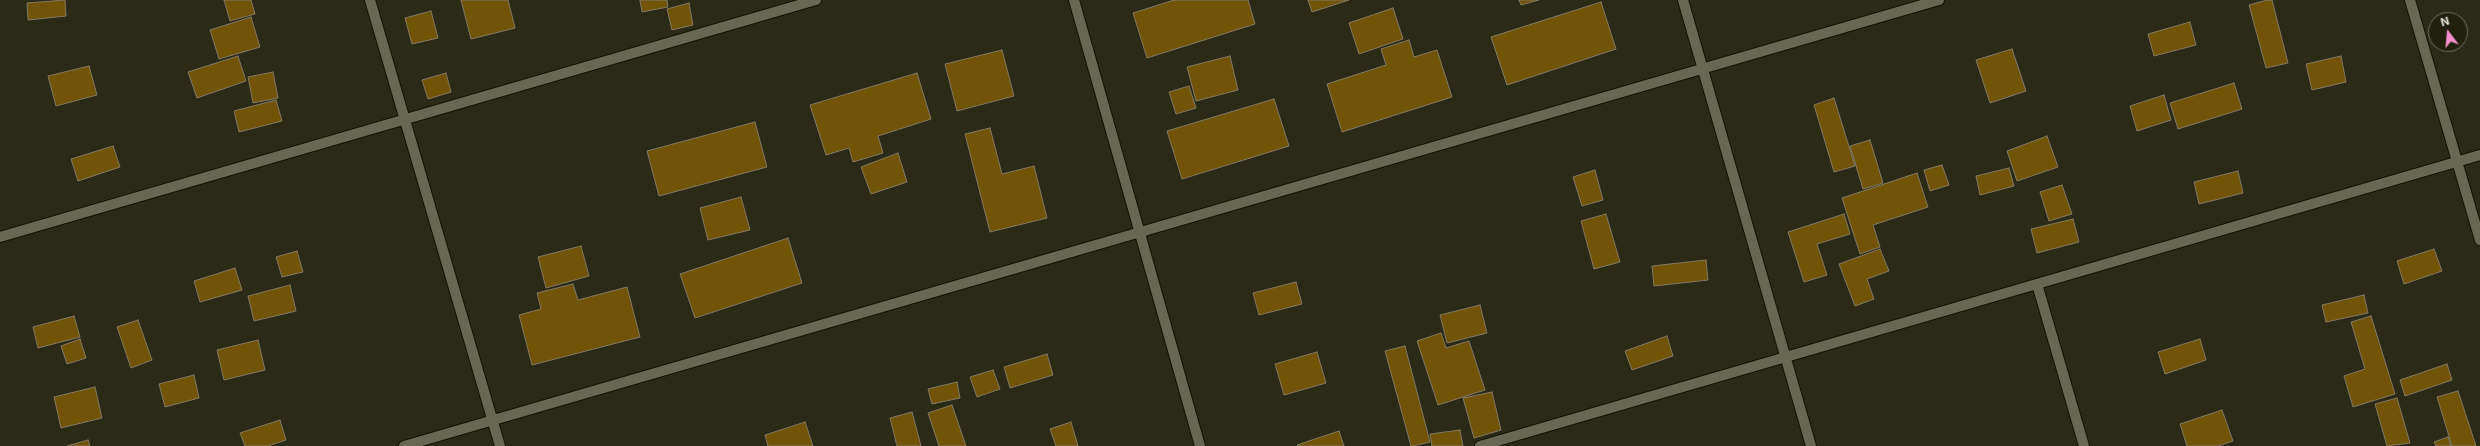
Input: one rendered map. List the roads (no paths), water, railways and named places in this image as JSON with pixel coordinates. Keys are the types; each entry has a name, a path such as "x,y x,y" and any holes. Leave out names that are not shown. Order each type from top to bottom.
{"street":[{"path":"370,0 500,446"},
{"path":"0,237 405,119 794,3 816,0"},
{"path":"1074,0 1200,446"},
{"path":"1683,0 1811,446"},
{"path":"404,446 1939,0"},
{"path":"2410,0 2480,240"},
{"path":"1480,446 2480,156"},
{"path":"2037,284 2084,446"}]}
